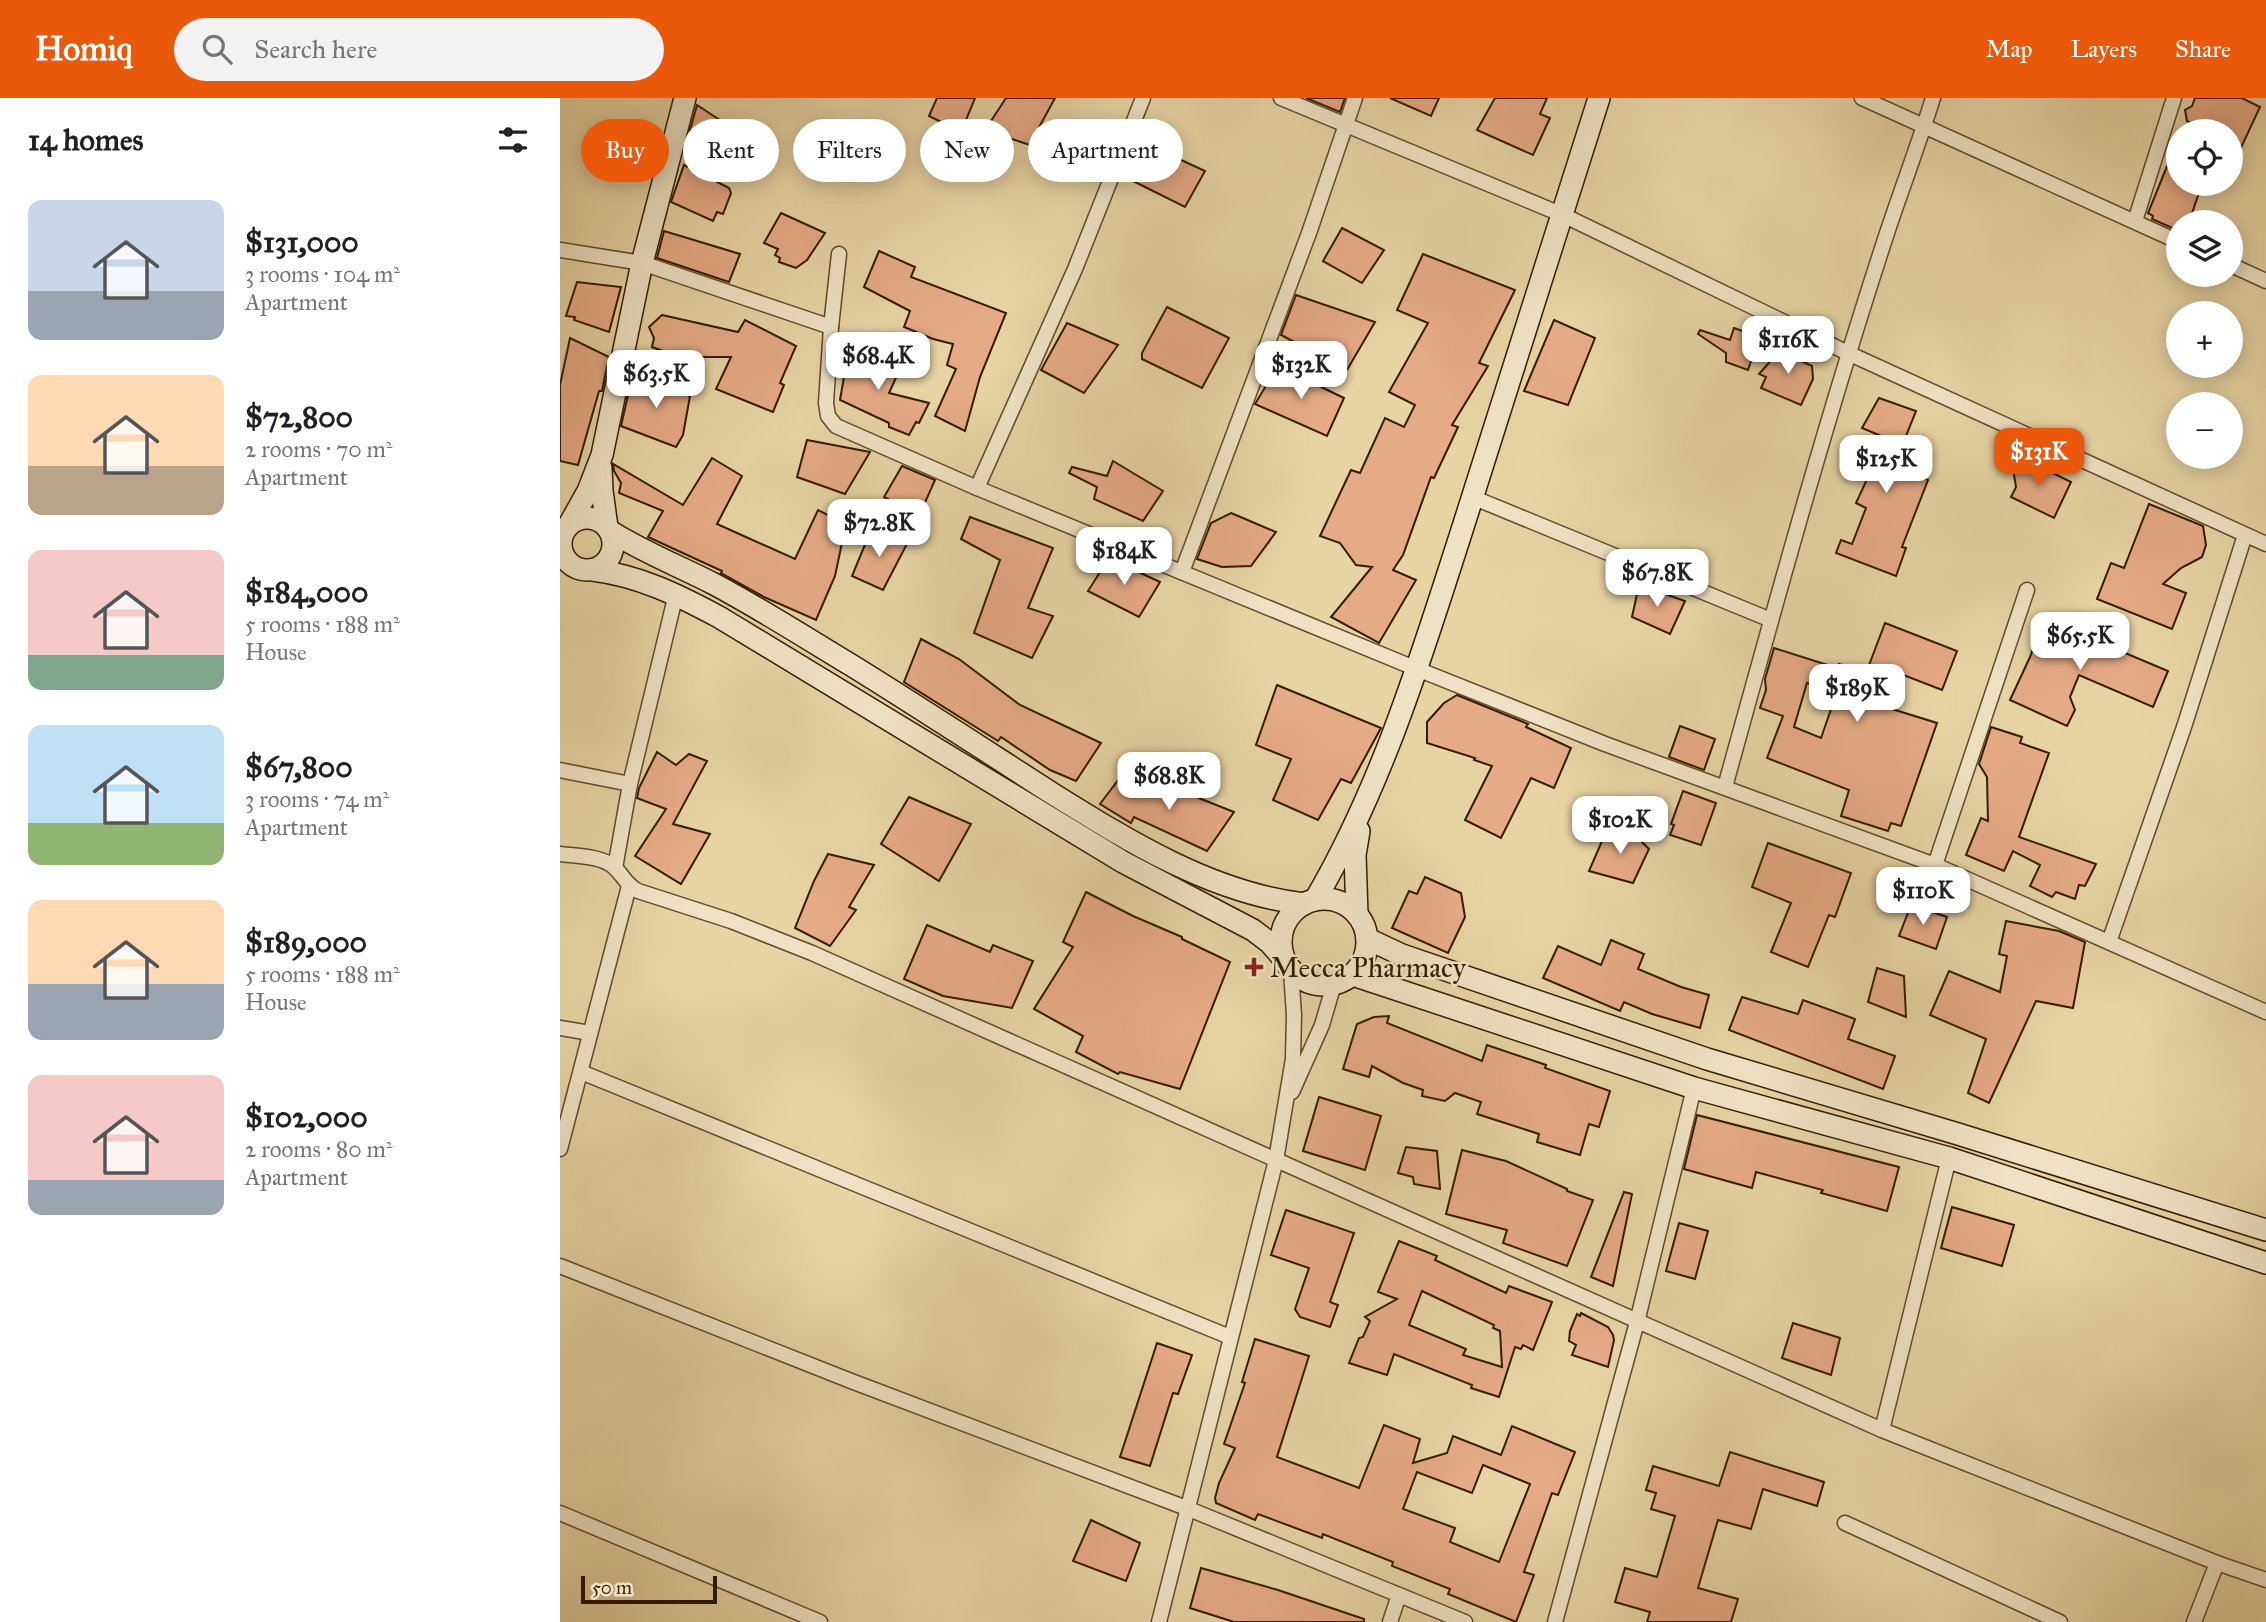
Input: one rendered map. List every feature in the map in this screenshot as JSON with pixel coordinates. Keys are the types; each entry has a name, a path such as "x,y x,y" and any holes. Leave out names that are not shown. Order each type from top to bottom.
{"main road":[{"path":"602,455 602,491 613,550 602,566 586,571 566,564 561,537 588,491 602,455 642,263 685,98"},
{"path":"1288,965 1281,947 1286,922 1294,912 1309,902 1343,850 1367,798 1417,669 1599,98"},
{"path":"565,529 584,518 592,518 650,554 714,584 852,666 1133,843 1193,872 1264,897 1309,902 1326,899 1338,901 1357,914 1368,939 1361,965 1343,980"},
{"path":"593,570 636,578 676,594 731,625 1123,862 1253,930 1270,943 1304,981 1319,985 1343,980 1392,987 1694,1088 1948,1158 2266,1263"},
{"path":"1357,914 1355,855 1367,798"},
{"path":"1253,930 1261,916 1264,897"},
{"path":"1368,939 1402,955 1707,1059 2266,1230"},
{"path":"1392,987 1386,972 1394,958 1402,955"}],"street":[{"path":"977,488 1074,269 1143,98"},
{"path":"1281,98 1563,215 1850,354 2266,544"},
{"path":"1182,572 1310,233 1355,98"},
{"path":"1863,98 2166,236"},
{"path":"1725,787 1850,354 1933,98"},
{"path":"2134,221 2174,98"},
{"path":"560,250 642,263 831,327"},
{"path":"839,254 826,403 828,416 836,426 977,488 1417,669 1605,744 1935,865 2266,1012"},
{"path":"2243,270 2266,281"},
{"path":"1472,497 1772,620"},
{"path":"2109,942 2184,727 2245,535"},
{"path":"1935,865 2027,590"},
{"path":"615,868 630,784 676,594"},
{"path":"560,770 630,784"},
{"path":"560,854 606,862 615,868 629,886 646,895 731,921 813,953 1882,1430 2266,1580"},
{"path":"560,1149 629,886"},
{"path":"1159,1622 1276,1160 1293,1059 1294,1026 1288,965"},
{"path":"1286,1103 1306,1065 1343,980"},
{"path":"560,1028 590,1033"},
{"path":"581,1072 1230,1337"},
{"path":"1555,1622 1637,1322 1694,1088"},
{"path":"1882,1430 1948,1158"},
{"path":"560,1266 1189,1510 1465,1622"},
{"path":"560,1513 820,1622"},
{"path":"1845,1523 2060,1622"},
{"path":"2194,1622 2217,1563"},
{"path":"1390,1622 1399,1595"}],"building":[{"path":"937,98 975,98 966,119 935,119 929,116"},
{"path":"1006,98 1055,98 1044,119 1028,119 1028,144 1014,140 1014,119 992,119"},
{"path":"1306,98 1345,98 1340,112"},
{"path":"1390,98 1439,98 1431,116"},
{"path":"1495,98 1547,98 1540,114 1550,118 1533,155 1477,130"},
{"path":"2195,98 2242,98 2260,107 2243,143 2243,119 2187,119 2185,110 2192,106"},
{"path":"697,105 718,119 693,119"},
{"path":"1183,161 1205,171 1185,207 1135,182 1183,182"},
{"path":"683,168 683,182 717,182 729,188 731,193 723,214 717,212 713,221 671,202"},
{"path":"2166,169 2166,196 2198,196 2193,210 2166,210 2166,225 2152,219 2153,216 2148,213"},
{"path":"781,213 825,233 807,260 796,268 779,262 780,258 775,255 778,249 764,243"},
{"path":"1342,228 1384,250 1362,283 1323,261"},
{"path":"664,231 740,254 729,282 657,258"},
{"path":"879,251 915,267 911,277 1006,313 980,377 965,431 935,416 956,369 947,365 953,344 904,327 910,311 864,287"},
{"path":"1423,254 1515,290 1479,363 1488,366 1452,425 1458,427 1434,478 1431,477 1403,555 1393,570 1416,580 1379,643 1331,617 1372,567 1356,565 1340,543 1320,536 1351,470 1360,473 1385,418 1404,427 1415,405 1389,392 1428,323 1397,310"},
{"path":"577,282 621,287 609,332 574,320 575,317 566,316"},
{"path":"1296,295 1375,322 1347,370 1281,335"},
{"path":"1167,307 1229,338 1202,388 1142,359 1142,353"},
{"path":"662,315 738,332 745,320 796,346 780,383 784,385 773,412 716,389 731,357 696,357 695,363 652,347 654,338 649,327"},
{"path":"1554,320 1595,338 1568,405 1524,391"},
{"path":"1067,323 1118,345 1084,393 1041,370"},
{"path":"1734,328 1759,337 1748,370 1726,362 1726,353 1698,334 1700,330 1730,340"},
{"path":"570,338 609,357 602,391 599,391 578,465 560,461 560,385"},
{"path":"845,345 899,371 889,393 929,403 919,423 916,422 909,435 840,400 845,371"},
{"path":"1783,347 1801,356 1799,360 1812,366 1813,379 1801,405 1761,388 1766,377 1759,374"},
{"path":"1278,366 1344,398 1327,436 1255,404"},
{"path":"640,372 690,396 683,435 676,447 621,426 628,395"},
{"path":"1879,398 1916,411 1894,466 1928,480 1902,547 1906,548 1896,576 1836,553 1841,540 1852,544 1866,508 1856,503 1886,438 1862,428"},
{"path":"807,440 870,452 845,494 797,477"},
{"path":"712,458 742,476 717,524 795,559 818,510 846,524 835,576 816,620 764,597 721,573 722,571 648,537 663,511 619,493 621,483 613,464 683,505"},
{"path":"2027,460 2071,482 2054,518 2011,497 2016,487 2013,468"},
{"path":"1113,461 1163,491 1143,521 1094,499 1097,487 1069,473 1072,467 1107,476"},
{"path":"902,466 935,480 919,516 884,497"},
{"path":"2149,504 2203,526 2206,545 2202,557 2181,568 2163,584 2186,593 2172,629 2097,599 2111,563 2124,568"},
{"path":"1231,513 1276,532 1251,566 1222,567 1197,559 1211,523"},
{"path":"970,517 1053,548 1028,608 1053,616 1032,658 974,633 1000,560 961,539"},
{"path":"871,530 909,540 883,590 852,576"},
{"path":"1109,558 1160,582 1139,617 1088,591"},
{"path":"1639,585 1685,601 1670,634 1632,617"},
{"path":"2045,616 2168,671 2153,707 2079,675 2070,697 2075,710 2067,726 2010,700"},
{"path":"1885,623 1957,651 1942,690 1888,669 1876,704 1937,723 1901,826 1891,823 1888,831 1841,816 1849,790 1767,758 1783,716 1760,708 1774,648 1837,668 1839,664 1866,673","holes":["1807,683 1837,692 1821,738 1794,727"]},
{"path":"921,639 959,659 1020,705 1101,743 1076,781 1050,770 1001,737 998,741 904,682"},
{"path":"1277,685 1381,728 1351,783 1341,779 1318,820 1273,800 1291,759 1256,745"},
{"path":"1457,695 1528,724 1526,727 1571,748 1554,788 1531,778 1501,838 1465,820 1492,766 1427,743 1427,722 1444,703"},
{"path":"1680,726 1715,739 1704,770 1669,757"},
{"path":"1991,727 2022,737 2020,743 2049,753 2019,837 2096,864 2085,886 2079,885 2075,899 2056,892 2052,897 2030,886 2040,865 2013,851 2004,871 1966,855 1981,818 1988,821 1987,777 1979,764"},
{"path":"657,752 676,765 689,754 707,761 673,824 710,834 681,884 635,856 666,809 637,798 639,788"},
{"path":"1119,779 1156,792 1161,783 1234,812 1207,851 1134,817 1131,823 1100,804"},
{"path":"1683,791 1716,803 1701,845 1670,835 1674,825 1671,824"},
{"path":"909,797 971,824 939,881 881,844"},
{"path":"1608,827 1637,837 1649,849 1633,883 1589,871"},
{"path":"1768,843 1851,873 1835,917 1829,915 1808,967 1771,952 1791,903 1752,887"},
{"path":"828,854 874,865 849,907 856,910 830,946 795,928"},
{"path":"1425,877 1461,893 1465,917 1448,953 1392,928 1409,891 1417,894"},
{"path":"1086,892 1230,962 1180,1089 1120,1072 1118,1074 1076,1052 1083,1036 1034,1009 1073,947 1063,942"},
{"path":"1911,905 1947,917 1936,949 1899,936"},
{"path":"2006,921 2059,931 2085,942 2073,1008 2036,1001 1989,1103 1968,1093 1986,1039 1930,1015 1949,971 2000,992 2007,956 1999,954"},
{"path":"927,925 990,952 993,945 1033,961 1012,1008 943,996 904,979"},
{"path":"1611,940 1644,954 1638,969 1681,987 1709,995 1700,1028 1652,1014 1624,1002 1620,1011 1543,978 1558,946 1601,965"},
{"path":"1877,968 1904,976 1906,1017 1868,1002"},
{"path":"1742,997 1798,1014 1803,1000 1855,1019 1848,1039 1895,1056 1883,1089 1729,1030"},
{"path":"1389,1016 1387,1023 1482,1061 1487,1045 1610,1091 1599,1127 1589,1124 1580,1155 1537,1142 1539,1134 1477,1114 1481,1102 1455,1093 1445,1101 1422,1096 1423,1090 1403,1083 1372,1066 1369,1077 1343,1069 1357,1024 1374,1017"},
{"path":"1319,1097 1381,1116 1365,1170 1303,1151"},
{"path":"1697,1115 1899,1167 1887,1211 1756,1172 1752,1188 1684,1169"},
{"path":"1406,1147 1437,1151 1440,1189 1414,1184 1413,1177 1398,1173"},
{"path":"1462,1150 1506,1161 1567,1191 1593,1200 1567,1266 1503,1243 1507,1230 1446,1214"},
{"path":"1624,1192 1632,1194 1613,1286 1591,1277"},
{"path":"1952,1207 2014,1225 2002,1266 1941,1248"},
{"path":"1286,1210 1354,1233 1330,1302 1338,1305 1330,1327 1300,1317 1295,1309 1309,1268 1271,1255"},
{"path":"1679,1223 1708,1231 1695,1279 1666,1271"},
{"path":"1399,1241 1437,1256 1435,1260 1506,1293 1509,1286 1552,1302 1533,1350 1523,1345 1521,1349 1515,1347 1499,1397 1471,1388 1472,1385 1394,1354 1387,1375 1349,1363 1359,1338 1363,1337 1370,1321 1365,1317 1397,1299 1378,1292","holes":["1422,1291 1494,1325 1493,1328 1500,1331 1502,1367 1463,1355 1466,1349 1409,1325"]},
{"path":"1581,1313 1608,1327 1613,1335 1608,1367 1572,1355 1576,1345 1569,1341 1570,1331 1577,1314 1580,1316"},
{"path":"1793,1323 1840,1338 1831,1375 1782,1358"},
{"path":"1255,1339 1309,1356 1277,1457 1359,1488 1384,1425 1420,1439 1413,1463 1447,1453 1453,1436 1501,1455 1512,1426 1575,1452 1558,1495 1552,1493 1524,1572 1534,1575 1516,1622 1448,1594 1450,1589 1392,1566 1393,1562 1323,1534 1322,1538 1258,1514 1255,1520 1216,1503 1219,1483 1235,1448 1224,1444 1245,1383 1242,1382","holes":["1483,1465 1530,1484 1499,1562 1450,1542 1455,1528 1403,1509 1417,1472 1472,1493"]},
{"path":"1157,1343 1192,1355 1178,1394 1173,1393 1150,1466 1120,1457"},
{"path":"1730,1452 1824,1482 1817,1506 1763,1489 1751,1529 1718,1520 1698,1588 1738,1599 1731,1622 1647,1622 1650,1612 1615,1602 1625,1568 1657,1577 1675,1516 1651,1509 1656,1493 1646,1490 1653,1466 1719,1486"},
{"path":"1091,1520 1140,1543 1126,1581 1073,1561"},
{"path":"1201,1568 1278,1590 1364,1619 1364,1622 1234,1622 1190,1608"}],"place":[{"name":"Mecca Pharmacy","path":"1254,967"}]}
